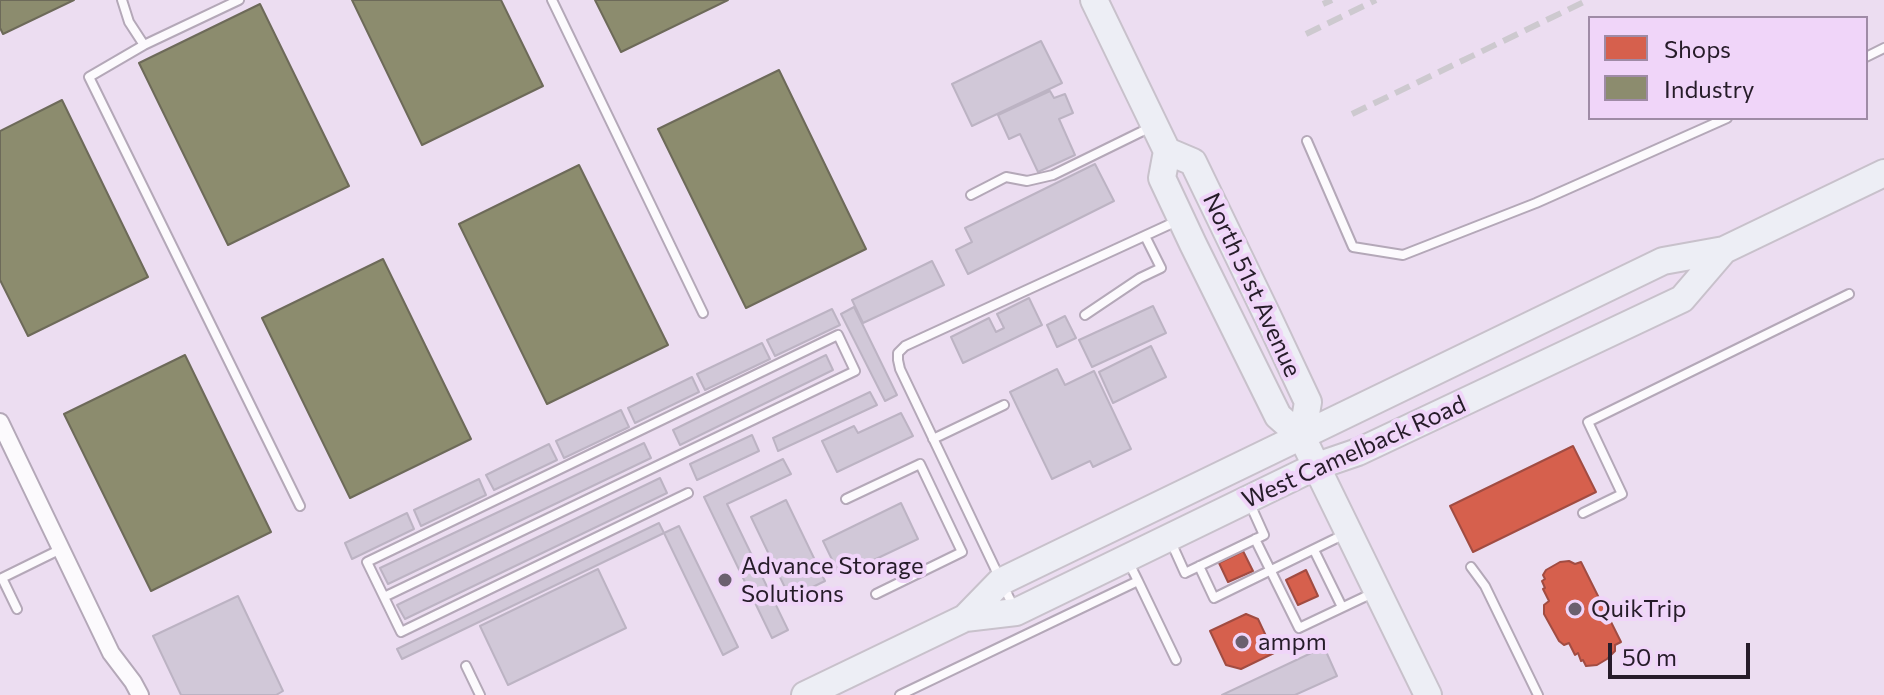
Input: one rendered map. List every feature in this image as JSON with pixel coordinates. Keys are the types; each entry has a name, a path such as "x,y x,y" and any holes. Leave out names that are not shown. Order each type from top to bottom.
{"main road":[{"name":"North 51st Avenue","path":"1094,0 1167,151 1162,178 1181,219 1278,416 1302,437 1428,695"},
{"name":"North 51st Avenue","path":"1167,151 1193,162 1295,374 1308,402 1302,437"},
{"name":"West Camelback Road","path":"813,694 965,618 1000,582 1663,261 1724,250 1884,173"},
{"name":"West Camelback Road","path":"965,618 1016,612 1132,570 1169,538 1317,466 1358,452 1682,299 1724,250"}],"street":[{"path":"0,422 111,653 140,695"}],"lane":[{"path":"122,0 129,22 144,45"},
{"path":"239,0 144,45 89,77 300,506"},
{"path":"552,0 703,313"},
{"path":"1307,141 1353,247 1403,255 1536,203 1723,120"},
{"path":"971,195 1006,177 1027,181 1053,175 1155,125"},
{"path":"1016,612 900,369 898,353 905,346 1181,219"},
{"path":"1085,315 1140,278 1161,268 1145,236"},
{"path":"1583,513 1622,494 1588,422 1849,294"},
{"path":"384,597 855,371 838,335 367,562 384,597 401,632 688,493"},
{"path":"933,439 1004,405"},
{"path":"846,499 920,464 962,552 876,594"},
{"path":"1169,538 1185,573 1264,535 1248,500"},
{"path":"1199,566 1214,598 1349,532"},
{"path":"1255,539 1299,628 1377,590"},
{"path":"17,609 1,576 61,549"},
{"path":"1314,550 1342,607"},
{"path":"1471,567 1485,586 1538,695"},
{"path":"900,695 1132,570 1176,660"},
{"path":"466,666 480,695"}],"building: Shops":[{"path":"1573,446 1596,492 1473,552 1450,506"},
{"path":"1243,551 1253,571 1228,582 1219,563"},
{"name":"QuikTrip","path":"1560,562 1575,564 1581,562 1621,642 1615,645 1615,651 1607,659 1597,665 1586,666 1569,643 1564,645 1559,641 1544,614 1544,605 1549,601 1543,589 1543,575"},
{"path":"1306,570 1318,596 1298,605 1286,580"},
{"name":"ampm","path":"1246,614 1258,619 1274,653 1241,669 1226,665 1210,631"}],"building: Industry":[{"path":"0,0 74,0 3,34 0,28"},
{"path":"352,0 501,0 543,86 422,145"},
{"path":"595,0 728,0 621,52"},
{"path":"260,4 349,186 228,245 139,63"},
{"path":"779,70 866,249 746,308 658,129"},
{"path":"62,100 148,277 28,336 0,280 0,131"},
{"path":"579,165 668,345 547,404 459,224"},
{"path":"383,259 471,439 350,498 262,318"},
{"path":"185,355 271,532 151,591 64,414"}],"building: Other":[{"path":"1041,41 1062,83 972,126 952,84"},
{"path":"1050,91 1054,98 1065,94 1073,113 1059,119 1075,155 1038,172 1020,134 1009,139 998,115"},
{"path":"1095,164 1114,201 968,274 956,250 972,242 965,228"},
{"path":"932,261 944,285 863,323 852,300"},
{"path":"1029,298 1042,325 963,363 951,337 989,318 996,332 1004,328 997,314"},
{"path":"1153,306 1166,333 1092,367 1079,340"},
{"path":"854,307 897,395 885,401 841,314"},
{"path":"832,309 840,325 775,356 767,340"},
{"path":"1065,316 1076,338 1057,347 1047,325"},
{"path":"762,343 770,359 705,390 697,374"},
{"path":"1151,346 1166,377 1113,403 1099,372"},
{"path":"826,355 833,370 680,445 673,430"},
{"path":"1057,369 1065,385 1094,371 1131,449 1093,467 1090,461 1052,479 1010,392"},
{"path":"692,377 699,392 635,423 628,408"},
{"path":"870,392 877,405 778,451 773,438"},
{"path":"621,410 629,427 564,458 556,441"},
{"path":"901,413 913,436 837,472 822,441 854,426 858,433"},
{"path":"752,435 759,451 697,480 690,464"},
{"path":"644,443 651,458 388,584 380,568"},
{"path":"549,444 557,460 494,490 486,475"},
{"path":"783,459 791,474 727,504 788,630 772,638 704,497"},
{"path":"660,478 667,493 405,619 397,605"},
{"path":"479,479 486,495 421,526 414,510"},
{"path":"786,500 825,581 790,598 751,517"},
{"path":"901,503 918,539 840,576 823,541"},
{"path":"407,513 414,529 352,559 345,543"},
{"path":"659,523 664,533 402,659 397,649"},
{"path":"679,526 738,647 723,655 664,533"},
{"path":"598,569 626,628 508,685 480,626"},
{"path":"238,596 283,691 276,695 181,695 153,636"},
{"path":"1324,647 1337,676 1295,695 1222,695"}],"railway":[{"path":"1323,4 1332,0"},
{"path":"1306,34 1376,0"},
{"path":"1352,114 1588,0"}],"place":[{"name":"Advance Storage Solutions","path":"725,580"},
{"name":"QuikTrip","path":"1575,609"},
{"name":"ampm","path":"1242,642"}]}
